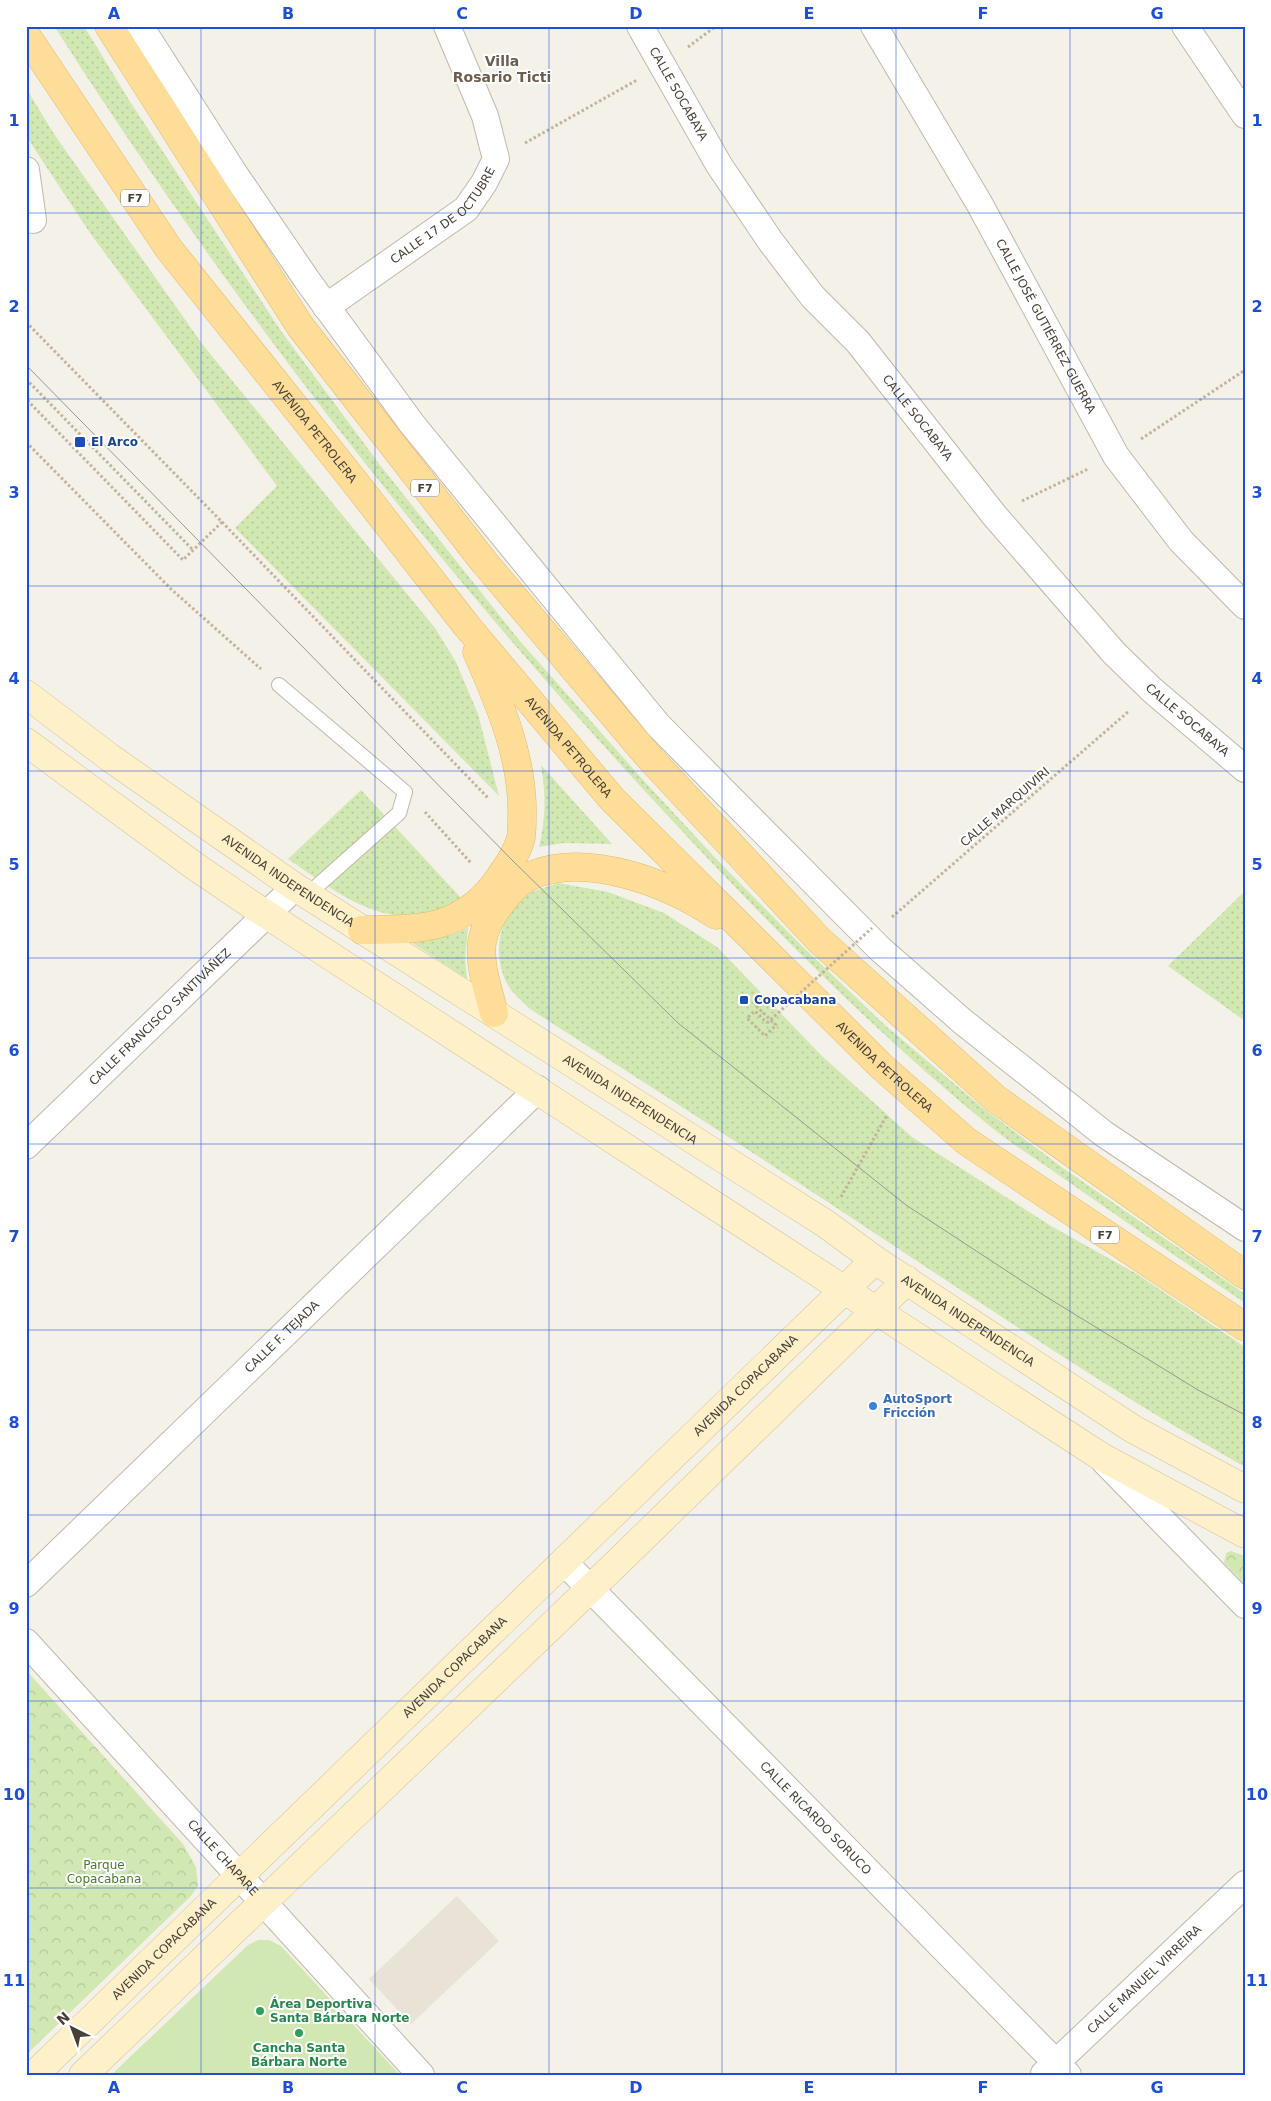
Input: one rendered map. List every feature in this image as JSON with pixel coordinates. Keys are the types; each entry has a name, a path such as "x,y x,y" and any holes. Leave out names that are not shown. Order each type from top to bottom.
{"main road":[{"name":"F7","path":"109,26 300,326 484,562 648,756 819,940 996,1098 1245,1275"},
{"name":"AVENIDA PETROLERA","path":"26,35 169,248 466,625 612,799 881,1066 966,1141 1245,1327"},
{"path":"362,930 404,929 441,923 472,908 494,886 512,860 521,837 523,801 516,760 501,707 466,625"},
{"name":"AVENIDA INDEPENDENCIA","path":"26,694 109,757 301,891 826,1224 875,1260 1133,1429 1245,1489"},
{"path":"26,742 196,867 876,1311 1100,1456 1245,1534"},
{"path":"494,1012 482,969 482,942 488,920 506,897 528,876 557,869 588,867 633,876 697,902 757,942"},
{"name":"AVENIDA COPACABANA","path":"34,2075 875,1260"},
{"path":"83,2075 590,1588 907,1280"}],"street":[{"path":"140,26 234,173 326,307 412,424 658,725 873,932 880,949 962,1021 1104,1134 1245,1228"},
{"path":"447,26 485,116 496,159"},
{"name":"CALLE SOCABAYA","path":"640,26 719,165 771,242 812,297 858,342 994,515 1114,653 1152,690 1245,769"},
{"name":"CALLE JOSÉ GUTIÉRREZ GUERRA","path":"874,26 979,203 1116,456 1181,541 1245,606"},
{"path":"1184,26 1245,114"},
{"name":"CALLE 17 DE OCTUBRE","path":"326,307 466,210 484,183 496,159"},
{"path":"26,170 33,220"},
{"name":"CALLE FRANCISCO SANTIVÁÑEZ","path":"26,1146 268,915 301,891"},
{"name":"CALLE F. TEJADA","path":"26,1584 538,1090"},
{"path":"1100,1456 1245,1605"},
{"name":"CALLE RICARDO SORUCO","path":"564,1562 1056,2071"},
{"name":"CALLE CHAPARE","path":"26,1642 421,2075"},
{"name":"CALLE MANUEL VIRREIRA","path":"1056,2071 1245,1884"}],"lane":[{"path":"279,685 406,792 399,813 301,891"}],"path":[{"name":"CALLE 17 DE OCTUBRE","path":"496,159 663,65"},
{"path":"26,322 485,795 521,837"},
{"path":"26,379 192,550"},
{"path":"26,399 183,560 222,522"},
{"path":"26,442 171,589 279,685"},
{"name":"CALLE MARQUIVIRI","path":"892,918 1152,690"},
{"path":"406,792 472,864"},
{"path":"755,1004 776,1025 765,1036 747,1018 754,1011 768,1024 873,932"},
{"path":"840,1199 887,1115"}],"shaded area":[{"path":"457,1896 499,1941 411,2024 369,1979"}],"green space":[{"path":"54,26 84,26 129,100 281,331 380,465 519,640 644,781 722,865 802,946 887,1027 983,1108 1063,1168 1245,1294 1245,1303 1008,1140 944,1088 811,964 683,833 562,699 483,607 406,515 331,420 188,226"},
{"path":"26,88 54,134 203,345 435,628 456,662 478,714 499,796 235,528 277,486 90,233 26,136"},
{"path":"541,765 612,844 563,843 539,847 544,806"},
{"path":"361,790 462,899 438,910 418,916 395,915 378,911 346,897 288,859"},
{"path":"558,883 608,892 664,913 717,947 822,1056 912,1137 1051,1226 1137,1274 1245,1347 1245,1467 1154,1414 1064,1358 530,1009 511,990 504,978 500,965 500,938 503,925 509,913 518,902 531,892"},
{"path":"1245,891 1245,1021 1168,966"},
{"path":"468,928 465,959 467,979 411,942 451,935"},
{"path":"1231,1551 1245,1556 1245,1584 1224,1563 1226,1553"},
{"name":"Parque Copacabana","path":"26,1670 183,1844 196,1867 198,1886 191,1896 26,2055"},
{"name":"Área Deportiva Santa Bárbara Norte","path":"258,1940 269,1940 281,1946 400,2075 111,2075 248,1945"}],"tram line":[{"path":"26,365 512,860 678,1023 906,1205 1045,1296 1198,1390 1245,1415"}],"place":[{"name":"El Arco","path":"80,442"},
{"name":"Copacabana","path":"744,1000"},
{"name":"AutoSport Fricción","path":"873,1406"},
{"name":"Área Deportiva Santa Bárbara Norte","path":"260,2011"},
{"name":"Cancha Santa Bárbara Norte","path":"299,2033"}],"district":[{"name":"Villa Rosario Ticti","path":"502,69"}]}
